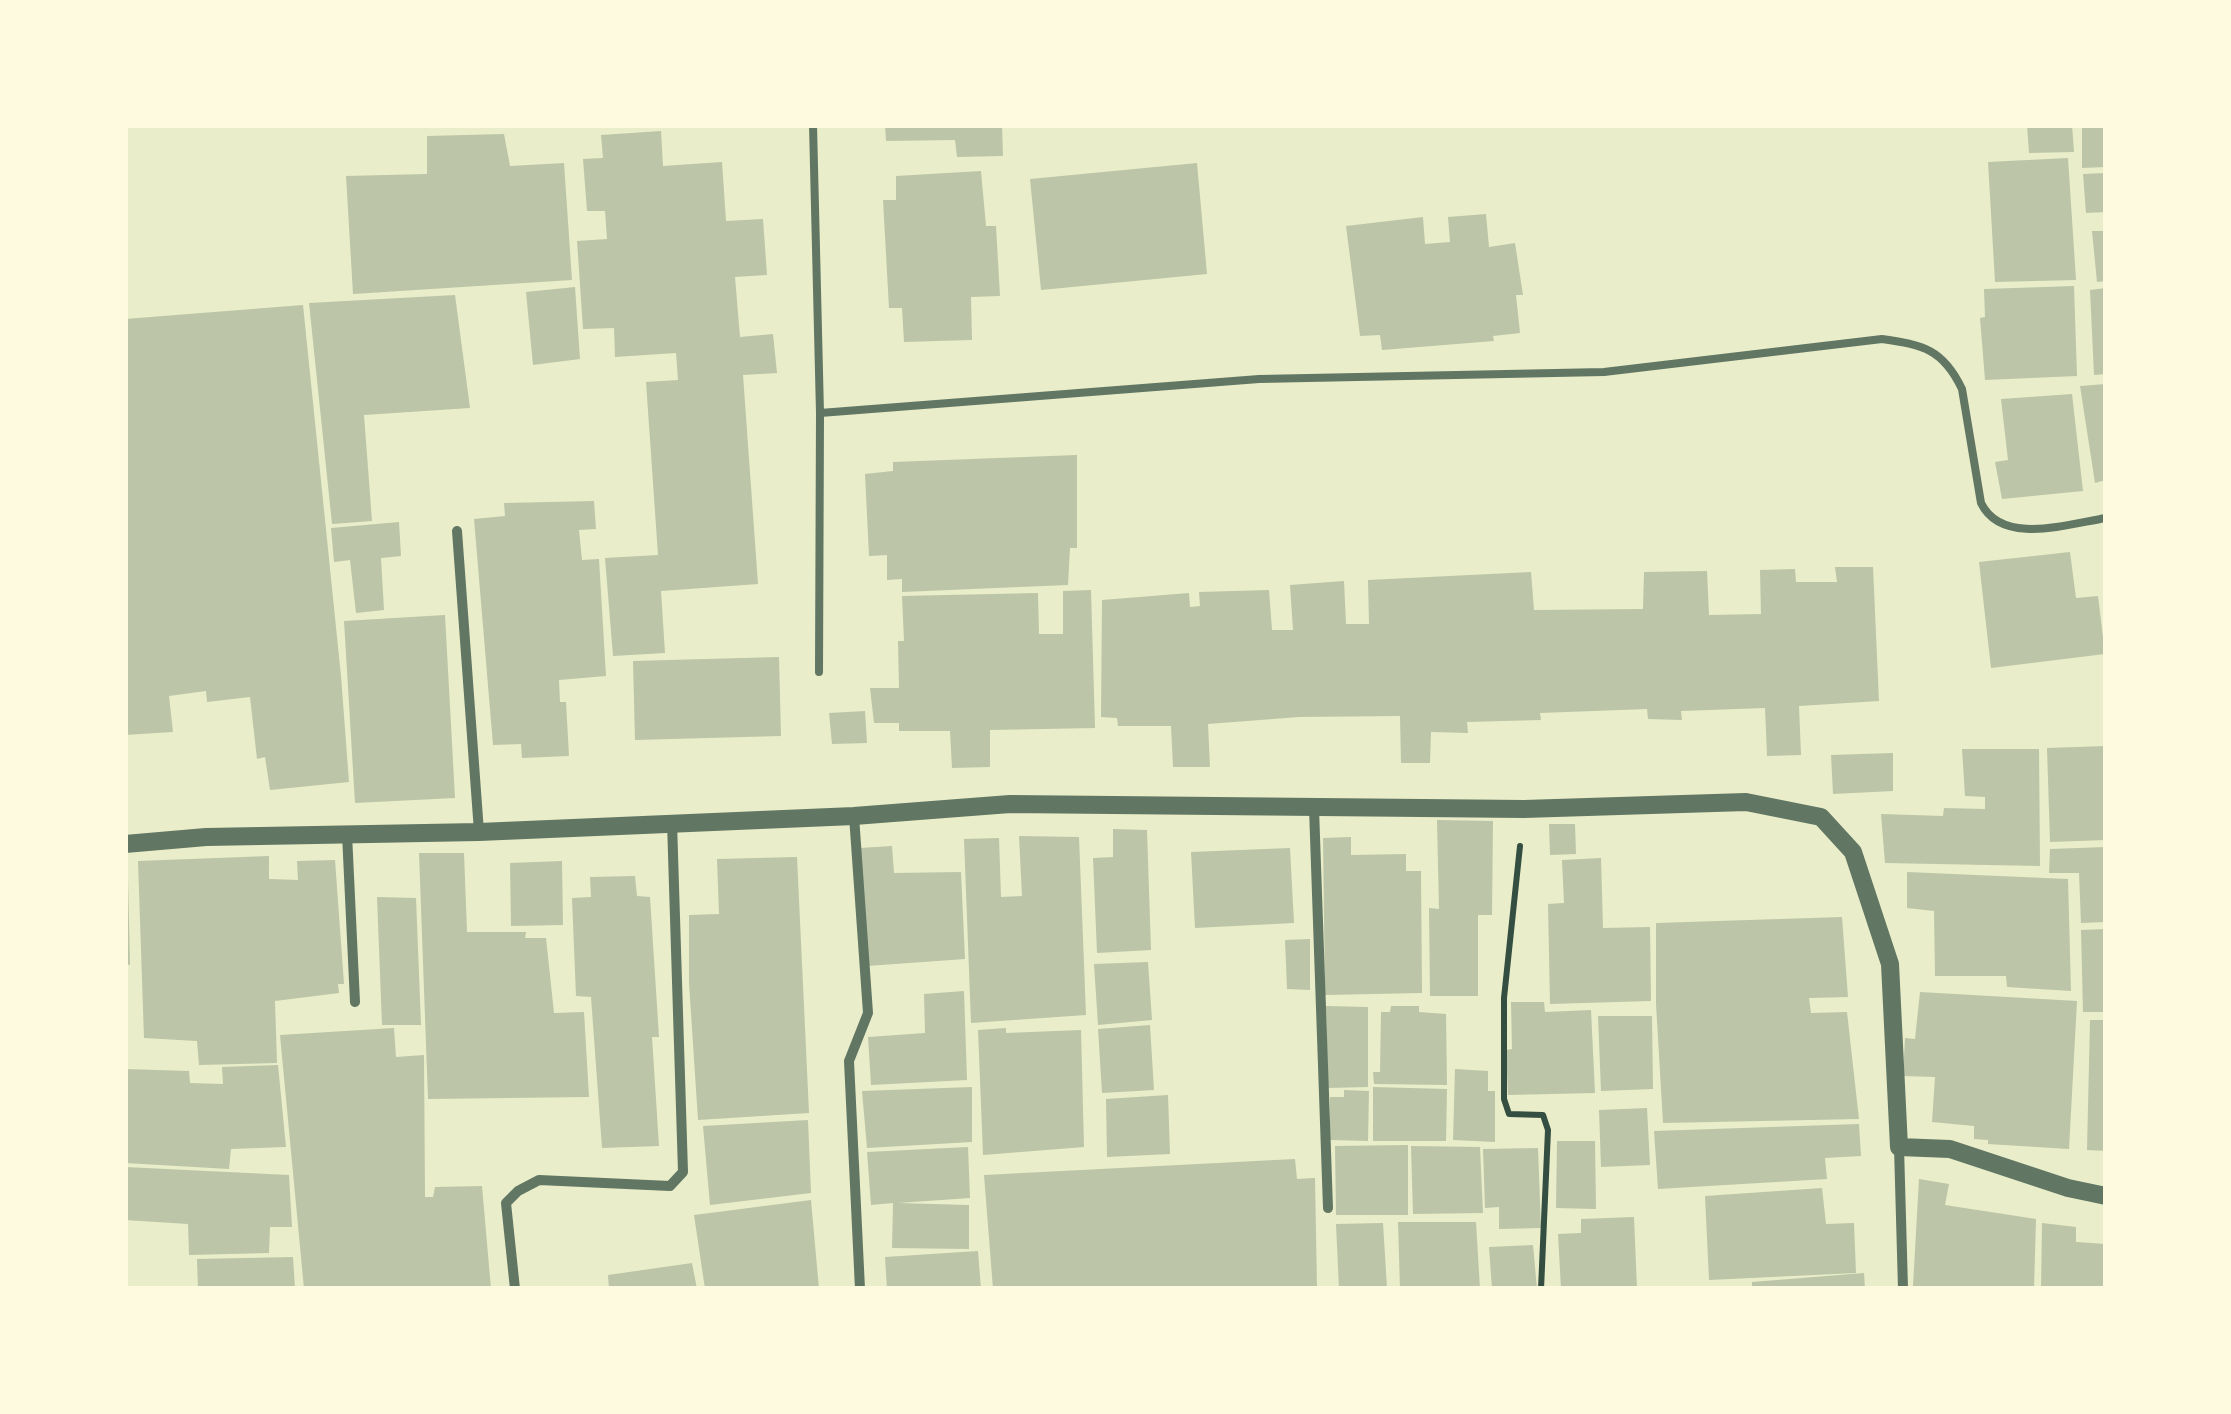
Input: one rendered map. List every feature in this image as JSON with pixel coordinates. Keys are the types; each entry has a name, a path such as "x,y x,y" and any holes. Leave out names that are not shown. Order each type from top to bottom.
{"street":[{"path":"456,531 479,832"},
{"path":"125,844 206,837 479,832 854,816 1010,804 1524,809 1746,802 1821,818 1854,852 1890,964 1903,1289"},
{"path":"1314,808 1328,1208"},
{"path":"854,816 868,1013 850,1061 860,1289"},
{"path":"515,1289 506,1203 518,1191 539,1180 670,1186 684,1172 672,821"},
{"path":"347,833 355,1002"},
{"path":"1899,1146 1950,1149 2068,1188 2106,1196"}],"lane":[{"path":"813,125 820,413 818,672"},
{"path":"820,413 1259,380 1604,372 1882,339 1923,345 1955,374 1962,389 1981,503 1987,516 2001,526 2038,529 2106,518"}],"path":[{"path":"1524,809 1504,998 1504,1099 1509,1114 1543,1115 1548,1130 1541,1289"}],"building":[{"path":"885,125 1002,125 1003,156 957,157 955,140 886,141"},
{"path":"2027,125 2072,125 2074,152 2029,153"},
{"path":"2082,125 2106,125 2106,167 2082,168"},
{"path":"661,131 663,166 722,162 726,221 763,219 767,275 735,277 740,337 773,334 777,373 743,375 758,584 661,591 665,653 613,656 605,558 658,555 646,382 678,380 676,353 615,357 614,328 583,329 577,241 607,239 605,211 587,211 583,159 603,158 601,135"},
{"path":"504,134 510,166 564,163 572,280 353,294 346,176 427,174 427,136"},
{"path":"2068,158 2076,280 1995,282 1988,162"},
{"path":"1197,163 1207,274 1041,290 1030,179"},
{"path":"981,171 986,226 996,226 1000,296 971,297 972,340 904,342 902,308 889,308 883,200 896,200 896,176"},
{"path":"2106,173 2106,212 2086,213 2083,174"},
{"path":"1486,214 1489,247 1515,243 1523,295 1516,295 1520,333 1493,336 1494,341 1382,350 1380,335 1360,336 1346,226 1423,217 1425,244 1450,242 1448,217"},
{"path":"2092,231 2106,231 2106,281 2097,282"},
{"path":"2074,286 2077,376 1985,380 1980,318 1985,317 1984,289"},
{"path":"575,287 580,359 533,365 526,292"},
{"path":"2106,288 2106,374 2094,375 2090,290"},
{"path":"455,295 470,408 364,415 372,521 332,524 309,303"},
{"path":"303,305 349,782 270,790 265,757 257,759 250,697 207,702 206,691 169,696 173,732 125,735 125,319"},
{"path":"2106,384 2106,480 2095,483 2080,386"},
{"path":"2072,394 2083,491 2002,499 1995,462 2008,460 2001,399"},
{"path":"1077,455 1077,548 1070,548 1068,585 902,592 902,579 887,580 887,555 869,556 865,474 893,471 893,462"},
{"path":"594,501 596,529 579,530 582,560 599,559 606,676 559,680 560,702 566,702 569,756 522,758 521,744 493,745 474,519 505,516 504,503"},
{"path":"399,522 401,556 381,558 384,610 356,613 350,560 334,562 331,528"},
{"path":"2070,552 2076,598 2098,596 2105,654 1991,668 1979,562"},
{"path":"1835,567 1873,567 1879,701 1799,706 1801,755 1767,756 1765,708 1681,711 1682,720 1648,719 1647,709 1540,713 1541,720 1467,722 1468,733 1431,732 1430,763 1401,763 1400,716 1299,717 1208,724 1210,767 1173,767 1171,726 1118,726 1117,718 1101,717 1102,600 1189,593 1190,607 1200,606 1199,592 1269,590 1272,630 1293,630 1290,585 1344,581 1346,624 1369,624 1368,580 1531,572 1534,610 1643,609 1644,572 1707,571 1709,615 1761,614 1760,570 1795,569 1796,582 1837,582"},
{"path":"1091,590 1095,728 990,730 990,767 952,768 950,731 899,731 899,723 874,723 870,688 899,688 898,641 904,641 902,596 1038,593 1039,634 1063,634 1063,591"},
{"path":"445,615 455,798 355,803 344,621"},
{"path":"779,657 781,736 635,740 633,661"},
{"path":"865,711 867,743 832,744 829,713"},
{"path":"2106,746 2106,840 2050,842 2047,748"},
{"path":"1962,749 2039,749 2040,866 1885,863 1881,814 1943,816 1944,808 1985,809 1985,797 1965,796"},
{"path":"1893,753 1893,791 1833,794 1831,755"},
{"path":"1437,820 1493,821 1492,915 1478,915 1478,996 1430,996 1429,908 1439,909"},
{"path":"1549,824 1575,824 1576,854 1550,855"},
{"path":"1113,829 1147,830 1151,950 1097,953 1093,858 1113,857"},
{"path":"1019,836 1079,837 1086,1015 971,1023 964,839 999,838 1001,897 1022,896"},
{"path":"1351,837 1351,855 1406,854 1406,871 1421,871 1422,993 1325,995 1323,838"},
{"path":"892,846 894,873 961,872 965,959 867,966 860,848"},
{"path":"2106,847 2106,922 2081,923 2079,873 2049,873 2050,849"},
{"path":"1290,848 1294,923 1195,928 1191,852"},
{"path":"419,853 464,853 467,932 526,932 525,938 546,938 554,1013 584,1012 589,1097 428,1099"},
{"path":"269,856 269,879 298,880 297,861 335,860 344,984 338,984 339,993 275,1001 277,1063 199,1065 197,1041 144,1038 138,861"},
{"path":"797,857 809,1113 698,1120 689,915 719,914 717,859"},
{"path":"1601,858 1603,928 1650,927 1651,1001 1550,1004 1548,904 1564,903 1562,860"},
{"path":"562,861 563,925 511,926 510,863"},
{"path":"1907,872 2068,879 2071,991 2007,987 2006,976 1935,976 1934,911 1907,908"},
{"path":"635,876 637,896 650,897 659,1037 652,1037 659,1146 602,1148 591,997 576,996 572,898 591,897 590,877"},
{"path":"128,878 130,965 125,964"},
{"path":"377,897 416,898 421,1025 382,1025"},
{"path":"1842,917 1848,997 1809,998 1811,1013 1847,1012 1859,1119 1663,1123 1656,923"},
{"path":"2106,929 2106,1012 2083,1012 2081,930"},
{"path":"1310,939 1310,990 1287,989 1285,940"},
{"path":"1148,962 1152,1020 1098,1025 1094,964"},
{"path":"964,991 967,1080 871,1085 868,1037 925,1033 924,994"},
{"path":"1920,992 2077,1001 2069,1149 1988,1144 1988,1140 1974,1139 1974,1126 1932,1122 1935,1077 1903,1076 1905,1038 1915,1039"},
{"path":"1511,1002 1544,1002 1545,1012 1591,1010 1595,1093 1508,1095 1506,1050 1512,1049"},
{"path":"1326,1006 1368,1007 1368,1087 1328,1088"},
{"path":"1391,1006 1419,1006 1419,1012 1446,1014 1447,1085 1374,1084 1373,1072 1380,1072 1381,1012 1390,1012"},
{"path":"1598,1016 1652,1016 1653,1089 1601,1091"},
{"path":"2090,1020 2106,1020 2106,1151 2087,1150"},
{"path":"1150,1025 1154,1090 1102,1093 1098,1029"},
{"path":"394,1028 396,1057 424,1055 425,1197 433,1197 435,1187 482,1186 491,1289 304,1289 280,1035"},
{"path":"1006,1028 1006,1033 1081,1030 1084,1147 983,1155 978,1030"},
{"path":"278,1065 286,1147 231,1149 229,1169 125,1163 125,1069 189,1071 190,1083 223,1084 222,1067"},
{"path":"1455,1069 1488,1071 1488,1091 1495,1091 1495,1142 1453,1140"},
{"path":"972,1087 972,1142 867,1148 862,1091"},
{"path":"1373,1087 1447,1089 1446,1141 1373,1141"},
{"path":"1344,1090 1369,1091 1368,1141 1330,1140 1330,1097 1344,1097"},
{"path":"1168,1095 1170,1154 1107,1157 1106,1099"},
{"path":"1647,1108 1650,1165 1601,1167 1599,1110"},
{"path":"808,1120 811,1193 710,1205 703,1126"},
{"path":"1859,1124 1861,1156 1825,1158 1827,1179 1658,1189 1654,1131"},
{"path":"1557,1141 1595,1141 1596,1209 1556,1208"},
{"path":"1408,1145 1408,1215 1336,1215 1335,1146"},
{"path":"1411,1146 1480,1147 1483,1213 1413,1214"},
{"path":"968,1147 970,1198 898,1203 969,1205 969,1249 892,1248 893,1203 871,1205 867,1152"},
{"path":"1538,1148 1541,1228 1499,1229 1499,1207 1485,1208 1483,1149"},
{"path":"1295,1159 1297,1179 1315,1178 1317,1289 993,1289 984,1175"},
{"path":"125,1167 289,1175 292,1227 270,1227 269,1253 189,1255 188,1224 125,1220"},
{"path":"1919,1179 1949,1184 1945,1205 2036,1219 2034,1289 1913,1286"},
{"path":"1822,1188 1826,1224 1854,1223 1856,1273 1709,1280 1705,1196"},
{"path":"811,1200 819,1289 705,1289 694,1215"},
{"path":"1634,1217 1637,1289 1561,1289 1558,1234 1581,1233 1581,1219"},
{"path":"1398,1222 1476,1222 1480,1289 1400,1289"},
{"path":"1383,1223 1387,1288 1339,1289 1336,1224"},
{"path":"2042,1223 2076,1227 2076,1242 2106,1244 2106,1289 2041,1289"},
{"path":"1533,1245 1537,1289 1492,1289 1489,1247"},
{"path":"978,1251 981,1289 887,1289 885,1257"},
{"path":"293,1257 295,1289 198,1289 197,1259"},
{"path":"692,1263 697,1289 609,1289 608,1275"},
{"path":"1864,1273 1865,1289 1752,1289 1752,1282"}]}
